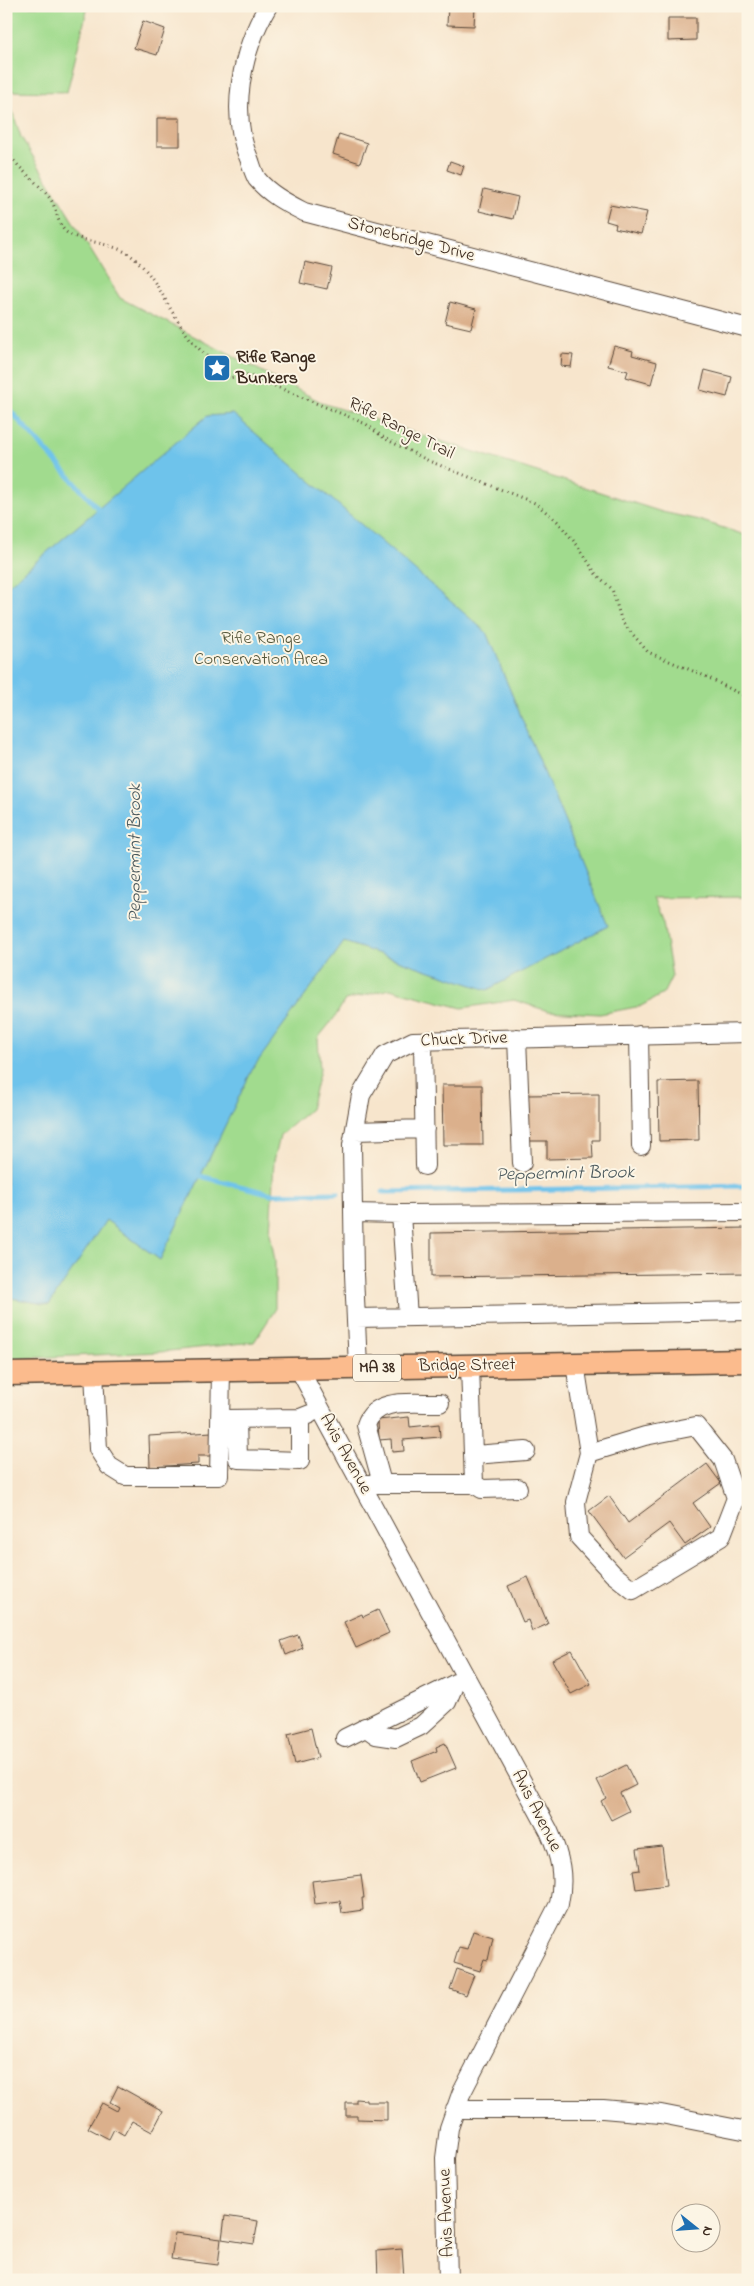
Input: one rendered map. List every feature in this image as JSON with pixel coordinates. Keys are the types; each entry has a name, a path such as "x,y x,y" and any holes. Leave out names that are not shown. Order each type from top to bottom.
{"main road":[{"name":"Bridge Street","path":"6,1374 575,1364 747,1363"}],"street":[{"name":"Stonebridge Drive","path":"268,6 257,24 247,56 240,87 239,120 245,152 257,178 277,197 304,212 748,328"},
{"name":"Chuck Drive","path":"358,1368 352,1145 361,1095 385,1055 413,1042 423,1041 638,1034 748,1033"},
{"path":"638,1034 641,1146"},
{"path":"517,1038 522,1163"},
{"path":"423,1041 425,1166"},
{"path":"354,1131 425,1129"},
{"path":"353,1213 748,1212"},
{"path":"401,1214 408,1317"},
{"path":"356,1318 748,1311"},
{"path":"575,1364 588,1453 576,1502 579,1537 613,1574 633,1590 722,1537 736,1498 723,1460 696,1426 644,1436 588,1453"},
{"path":"470,1366 474,1484"},
{"name":"Avis Avenue","path":"299,1369 362,1484 461,1680 548,1831 559,1853 562,1871 562,1888 559,1904 461,2094 455,2110 445,2158 448,2280"},
{"path":"221,1371 228,1419 238,1458 300,1461 300,1418"},
{"path":"94,1373 98,1449 109,1466 125,1476 219,1476 228,1419"},
{"path":"382,1483 366,1425 369,1416 375,1410 385,1405 440,1403"},
{"path":"228,1419 300,1418 320,1409"},
{"path":"474,1455 526,1451"},
{"path":"362,1484 474,1484 482,1489 518,1488"},
{"path":"345,1738 461,1680"},
{"path":"365,1727 376,1735 396,1738 421,1726 447,1702 461,1680"},
{"path":"455,2110 603,2109 661,2114 748,2131"}],"path":[{"path":"6,10 8,6"},
{"name":"Rifle Range Trail","path":"6,148 11,158 52,202 64,230 72,235 100,243 134,257 153,279 172,314 190,339 217,363 228,378 248,375 258,379 366,424 384,438 421,457 535,503 557,521 578,546 596,574 612,589 622,622 648,652 707,677 748,698"}],"green space":[{"path":"6,6 88,6 67,92 6,91"},
{"name":"Rifle Range Conservation Area","path":"6,92 21,137 120,298 325,404 662,512 699,520 748,536 748,897 653,898 663,923 672,976 663,994 641,1006 600,1014 548,1011 514,1000 462,1008 390,989 345,1000 335,1017 318,1038 320,1070 310,1109 280,1135 274,1161 270,1233 275,1261 275,1310 254,1342 160,1352 6,1359"}],"water":[{"path":"233,414 486,632 608,926 487,990 344,942 253,1068 160,1260 106,1220 49,1305 6,1297 6,587 207,416"}],"building":[{"path":"448,6 475,6 474,26 447,25"},
{"path":"668,18 696,18 696,40 668,41"},
{"path":"143,21 165,29 157,55 134,48"},
{"path":"157,118 180,118 180,146 157,146"},
{"path":"339,134 367,143 360,163 333,154"},
{"path":"450,161 464,166 461,175 447,170"},
{"path":"484,189 518,197 513,219 479,211"},
{"path":"610,205 647,212 641,234 615,228 616,224 606,221"},
{"path":"305,262 332,268 327,289 300,283"},
{"path":"450,302 476,309 471,329 445,323"},
{"path":"614,346 633,351 632,355 657,362 651,384 626,377 628,371 608,366"},
{"path":"562,354 573,355 571,367 561,366"},
{"path":"705,370 732,377 727,397 700,390"},
{"path":"698,1081 699,1140 659,1141 658,1082"},
{"path":"442,1085 482,1085 483,1145 443,1145"},
{"path":"599,1094 599,1140 592,1140 593,1158 547,1159 547,1141 527,1141 527,1095"},
{"path":"748,1228 748,1273 431,1277 431,1233"},
{"path":"409,1417 410,1427 439,1424 440,1437 403,1440 404,1451 392,1452 391,1439 379,1440 378,1420"},
{"path":"212,1432 214,1456 198,1456 198,1464 150,1467 149,1436"},
{"path":"707,1464 721,1483 693,1503 710,1527 685,1545 669,1523 623,1557 589,1511 609,1496 628,1523"},
{"path":"528,1577 548,1624 532,1631 528,1620 523,1622 508,1586"},
{"path":"378,1610 389,1633 356,1648 344,1622 362,1614 363,1617"},
{"path":"298,1635 303,1648 286,1655 281,1641"},
{"path":"572,1650 591,1684 571,1694 552,1660"},
{"path":"311,1728 318,1758 295,1764 288,1734"},
{"path":"445,1743 456,1768 420,1782 412,1761 437,1751 436,1747"},
{"path":"626,1765 636,1785 620,1793 629,1811 611,1820 601,1801 606,1798 597,1780"},
{"path":"662,1846 667,1885 636,1889 633,1871 640,1870 637,1849"},
{"path":"361,1875 364,1898 362,1898 363,1910 342,1913 340,1901 315,1904 312,1881"},
{"path":"473,1931 493,1937 488,1960 484,1959 480,1971 454,1963 459,1947 467,1949"},
{"path":"457,1969 474,1975 466,1995 450,1989"},
{"path":"118,2086 163,2111 152,2132 132,2121 124,2135 114,2129 109,2139 88,2128 102,2103 117,2111 119,2107 110,2102"},
{"path":"356,2099 366,2100 366,2102 387,2102 387,2120 357,2119 357,2116 346,2116 346,2103 356,2103"},
{"path":"225,2216 258,2221 254,2244 222,2239"},
{"path":"175,2233 221,2239 218,2265 171,2259"},
{"path":"402,2249 404,2280 378,2280 377,2251"},
{"path":"339,2276 340,2280 328,2280 328,2279"}],"waterway":[{"name":"Peppermint Brook","path":"6,406 102,513"},
{"name":"Peppermint Brook","path":"196,1175 272,1194 338,1193"},
{"name":"Peppermint Brook","path":"383,1192 748,1186"}],"place":[{"name":"Rifle Range Bunkers","path":"217,368"}]}
